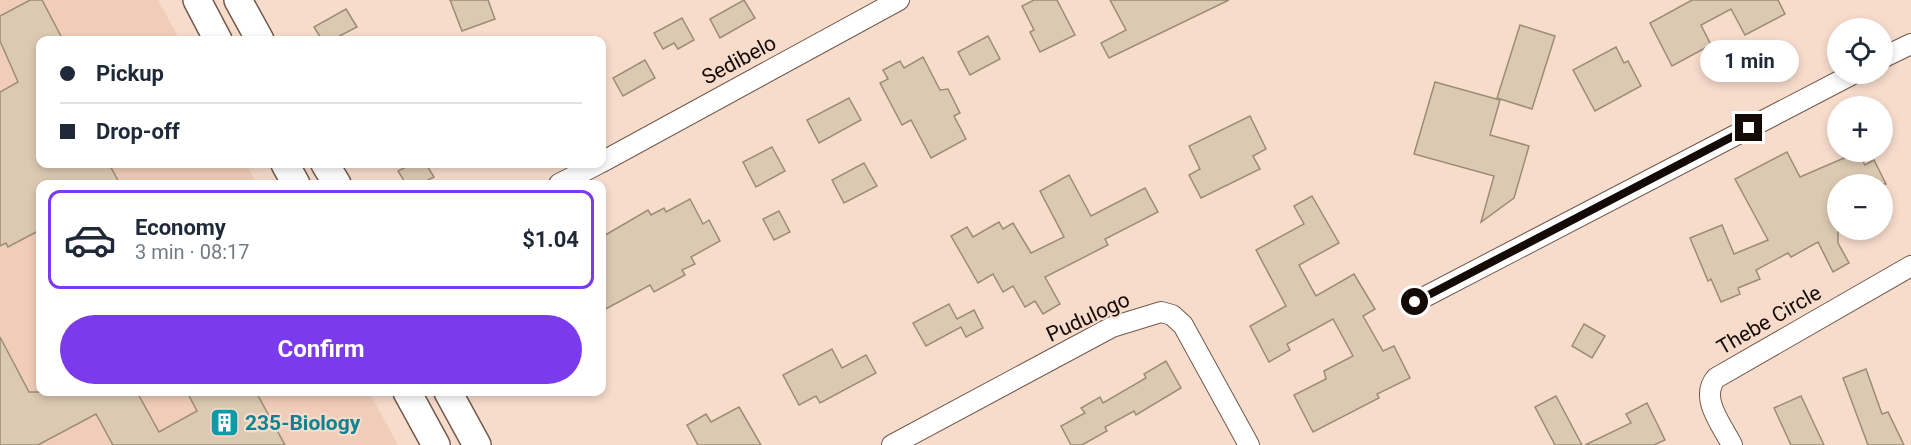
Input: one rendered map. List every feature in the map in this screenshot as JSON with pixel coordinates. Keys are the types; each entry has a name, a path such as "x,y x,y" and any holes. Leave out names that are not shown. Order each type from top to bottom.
{"main road":[{"path":"198,0 216,36"},
{"path":"238,0 258,36"},
{"path":"409,396 436,445"},
{"path":"450,396 477,445"}],"street":[{"name":"Sedibelo","path":"606,160 899,0"},
{"path":"1893,53 1911,44"},
{"path":"1415,302 1834,84"},
{"name":"Sedibelo","path":"567,180 590,168"},
{"name":"Thebe Circle","path":"1732,445 1708,396 1709,386 1716,378 1911,266"},
{"name":"Pudulogo","path":"892,445 1112,327 1161,312 1172,315 1183,325 1249,445"}],"shaded area":[{"path":"0,0 158,0 178,36 36,36 36,168 248,168 255,180 36,180 36,396 371,396 398,445 0,445"}],"building":[{"path":"30,0 42,0 61,36 36,36 36,168 111,168 118,180 36,180 36,232 8,247 6,243 0,246 0,92 18,82 0,41 0,16"},
{"path":"450,0 488,0 495,19 462,31"},
{"path":"744,0 755,18 720,38 710,19"},
{"path":"1034,0 1057,0 1075,35 1040,52 1030,32 1034,30 1022,6"},
{"path":"1110,0 1229,0 1109,58 1101,43 1126,30"},
{"path":"1692,0 1778,0 1785,14 1745,35 1731,9 1701,25 1711,45 1672,66 1650,23"},
{"path":"346,9 357,27 340,36 320,36 314,27"},
{"path":"682,18 694,40 678,49 674,43 663,49 654,33"},
{"path":"1520,25 1555,36 1532,109 1497,98"},
{"path":"988,36 1000,59 970,75 958,52"},
{"path":"1616,47 1624,63 1628,61 1641,86 1595,111 1573,70"},
{"path":"923,57 940,90 948,89 960,113 954,116 966,139 931,158 911,120 902,125 880,83 888,79 883,70 900,61 904,68"},
{"path":"645,60 655,78 623,96 613,78"},
{"path":"1435,82 1500,100 1490,135 1529,146 1514,198 1481,222 1494,176 1414,154"},
{"path":"849,98 861,120 819,143 807,120"},
{"path":"1250,116 1266,149 1253,156 1260,169 1201,198 1189,175 1200,169 1189,146"},
{"path":"772,147 785,171 756,187 743,162"},
{"path":"1787,152 1800,177 1835,162 1863,162 1865,165 1875,162 1881,174 1827,174 1827,240 1838,240 1849,263 1833,272 1818,242 1791,257 1788,253 1756,270 1760,279 1738,288 1740,294 1721,302 1711,279 1708,281 1690,238 1722,225 1734,254 1768,240 1735,179"},
{"path":"864,163 877,186 844,203 832,180"},
{"path":"404,168 428,168 434,177 428,180 404,180 398,171"},
{"path":"1069,175 1091,216 1145,188 1158,212 1105,239 1108,245 1045,277 1060,304 1043,314 1035,301 1025,307 1013,286 1003,292 993,274 978,283 951,236 967,227 973,237 999,222 1003,229 1013,223 1031,253 1064,237 1040,191"},
{"path":"1312,196 1339,243 1299,265 1316,296 1354,274 1375,309 1363,316 1383,351 1394,346 1410,378 1377,394 1379,398 1313,432 1294,395 1326,379 1324,371 1353,356 1333,319 1287,344 1290,350 1269,362 1250,326 1286,306 1256,250 1304,224 1294,206"},
{"path":"690,199 703,224 709,220 720,241 691,257 695,264 682,270 685,275 654,292 650,285 606,309 606,235 648,210 651,215 664,208 666,212"},
{"path":"779,211 790,232 774,240 763,219"},
{"path":"949,304 957,319 974,310 983,328 966,337 961,327 926,346 913,323"},
{"path":"1584,324 1605,336 1592,358 1572,346"},
{"name":"235-Biology","path":"0,337 29,392 36,392 36,396 139,396 159,432 197,411 189,396 258,396 285,445 113,445 96,414 38,445 0,445"},
{"path":"832,349 842,368 866,355 876,373 820,403 816,396 799,405 783,375"},
{"path":"1166,361 1181,388 1136,415 1134,411 1105,427 1107,431 1082,445 1071,445 1061,426 1085,413 1081,408 1100,397 1103,403 1146,378 1144,374"},
{"path":"1866,369 1882,414 1888,412 1904,445 1868,445 1843,378"},
{"path":"1556,396 1582,445 1555,445 1535,407"},
{"path":"1801,396 1824,445 1791,445 1774,408"},
{"path":"1647,403 1665,440 1654,445 1585,445 1631,423 1626,414"},
{"path":"739,407 761,445 698,445 687,425 706,414 711,422"}],"place":[{"name":"235-Biology","path":"224,423"}],"route":[{"path":"1415,302 1749,128"}]}
